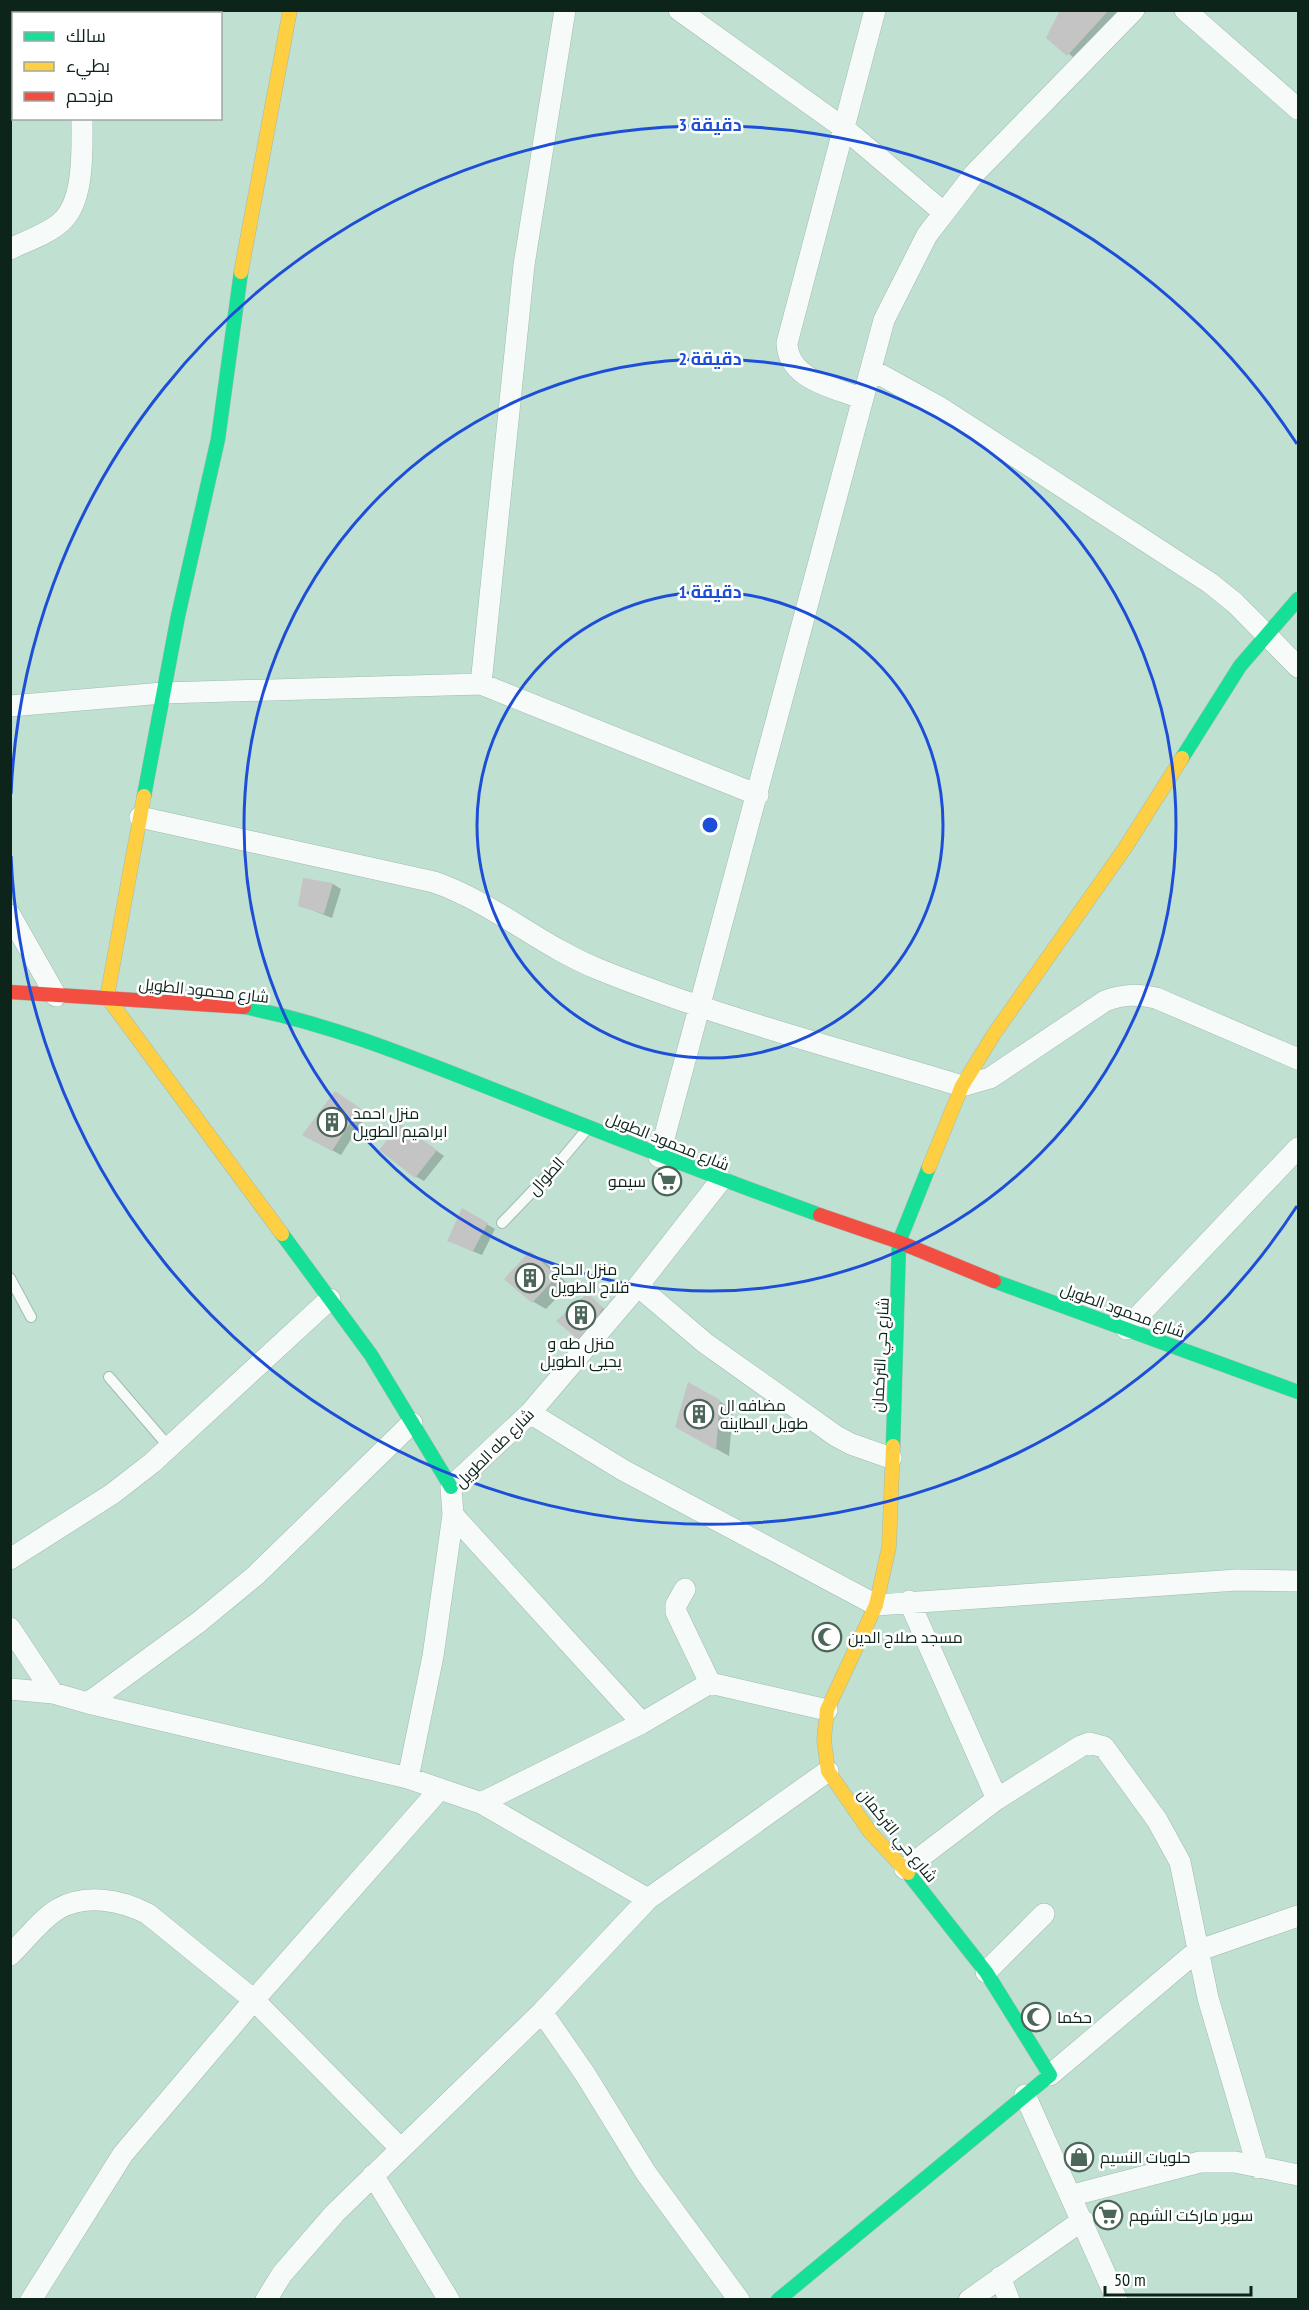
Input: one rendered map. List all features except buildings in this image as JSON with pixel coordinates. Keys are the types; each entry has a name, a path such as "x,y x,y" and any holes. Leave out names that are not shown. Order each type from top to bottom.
{"street":[{"path":"290,10 238,290 218,439 178,616 107,997 371,1355 451,1487"},
{"path":"481,684 524,265 565,10"},
{"path":"679,10 845,129 943,212"},
{"path":"863,399 808,377 798,371 788,356 791,325 845,129 874,10"},
{"path":"659,1157 884,320 922,244 943,212 975,173 1092,50 1134,10"},
{"path":"1185,10 1299,110"},
{"path":"10,249 60,223 70,210 80,181 82,120"},
{"path":"872,370 941,408 1210,583 1235,603 1299,667"},
{"path":"898,1242 962,1086 994,1034 1125,848 1240,666 1299,599"},
{"path":"10,706 163,693 481,684 758,795"},
{"path":"140,816 441,885 597,969 761,1026 962,1086 990,1078 1105,1001 1119,995 1137,994 1156,998 1299,1059"},
{"path":"10,915 56,996"},
{"name":"شارع محمود الطويل","path":"11,995 107,997 243,1007 280,1014 397,1051 659,1157 898,1242 1126,1329 1297,1390"},
{"path":"1126,1329 1299,1148"},
{"name":"شارع طه الطويل","path":"408,1778 433,1656 453,1515 451,1487 530,1413 638,1286 721,1180"},
{"name":"شارع حي التركمان","path":"898,1242 899,1287 889,1547 876,1605 827,1710 824,1740 828,1771 870,1832 905,1869 986,1972 1050,2074"},
{"path":"638,1286 705,1343 836,1436 851,1444 891,1458"},
{"path":"10,1559 112,1494 169,1447 330,1299"},
{"path":"530,1413 623,1470 876,1605 1225,1581 1299,1581"},
{"path":"88,1703 199,1622 256,1575 298,1537 412,1423"},
{"path":"453,1515 642,1723"},
{"path":"685,1589 676,1605 676,1612 710,1683"},
{"path":"909,1601 997,1799"},
{"path":"10,1628 53,1693"},
{"path":"481,1803 642,1723 710,1683 827,1710"},
{"path":"10,1689 53,1693 408,1778 481,1803 648,1899"},
{"path":"905,1869 997,1799 1081,1746 1089,1743 1104,1748 1157,1820 1180,1862 1197,1951 1258,2168"},
{"path":"266,2300 282,2274 335,2213 542,2012 648,1899 828,1771"},
{"path":"31,2300 123,2154 254,2000 440,1790"},
{"path":"10,1955 58,1910 82,1901 104,1900 131,1905 148,1914 254,2000 400,2148"},
{"path":"986,1972 1044,1914"},
{"path":"778,2300 1197,1951 1299,1916"},
{"path":"542,2012 585,2074 646,2173 739,2300"},
{"path":"1025,2095 1073,2195 1117,2300"},
{"path":"1073,2195 1200,2162 1235,2162 1299,2175"},
{"path":"373,2175 449,2300"},
{"path":"969,2300 1083,2220"},
{"path":"1000,2277 1009,2300"}],"lane":[{"name":"الطوال","path":"502,1222 551,1172 588,1127"},
{"path":"10,1278 31,1317"},
{"path":"109,1377 169,1447"}],"traffic: fast":[{"path":"144,796 178,616 218,439 241,272"},
{"path":"1182,758 1240,666 1298,599"},
{"path":"244,1007 346,1034 820,1215"},
{"path":"893,1446 899,1242 929,1167"},
{"path":"282,1234 371,1355 451,1487"},
{"path":"994,1281 1298,1392"},
{"path":"778,2300 1050,2075 986,1972 908,1873"}],"traffic: slow":[{"path":"241,272 290,10"},
{"path":"929,1167 962,1086 994,1034 1125,848 1182,758"},
{"path":"144,796 107,997 282,1234"},
{"path":"893,1446 889,1547 876,1605 827,1710 824,1740 828,1771 870,1832 908,1873"}],"traffic: jam":[{"path":"10,992 244,1007"},
{"path":"820,1215 899,1242 994,1281"}],"place":[{"name":"منزل احمد ابراهيم الطويل","path":"332,1122"},
{"name":"سيمو","path":"667,1181"},
{"name":"منزل الحاج فلاح الطويل","path":"530,1278"},
{"name":"منزل طه و يحيى الطويل","path":"581,1315"},
{"name":"مضافه ال طويل البطاينه","path":"699,1414"},
{"name":"مسجد صلاح الدين","path":"827,1637"},
{"name":"حكما","path":"1036,2017"},
{"name":"حلويات النسيم","path":"1079,2157"},
{"name":"سوبر ماركت الشهم","path":"1108,2215"}]}
